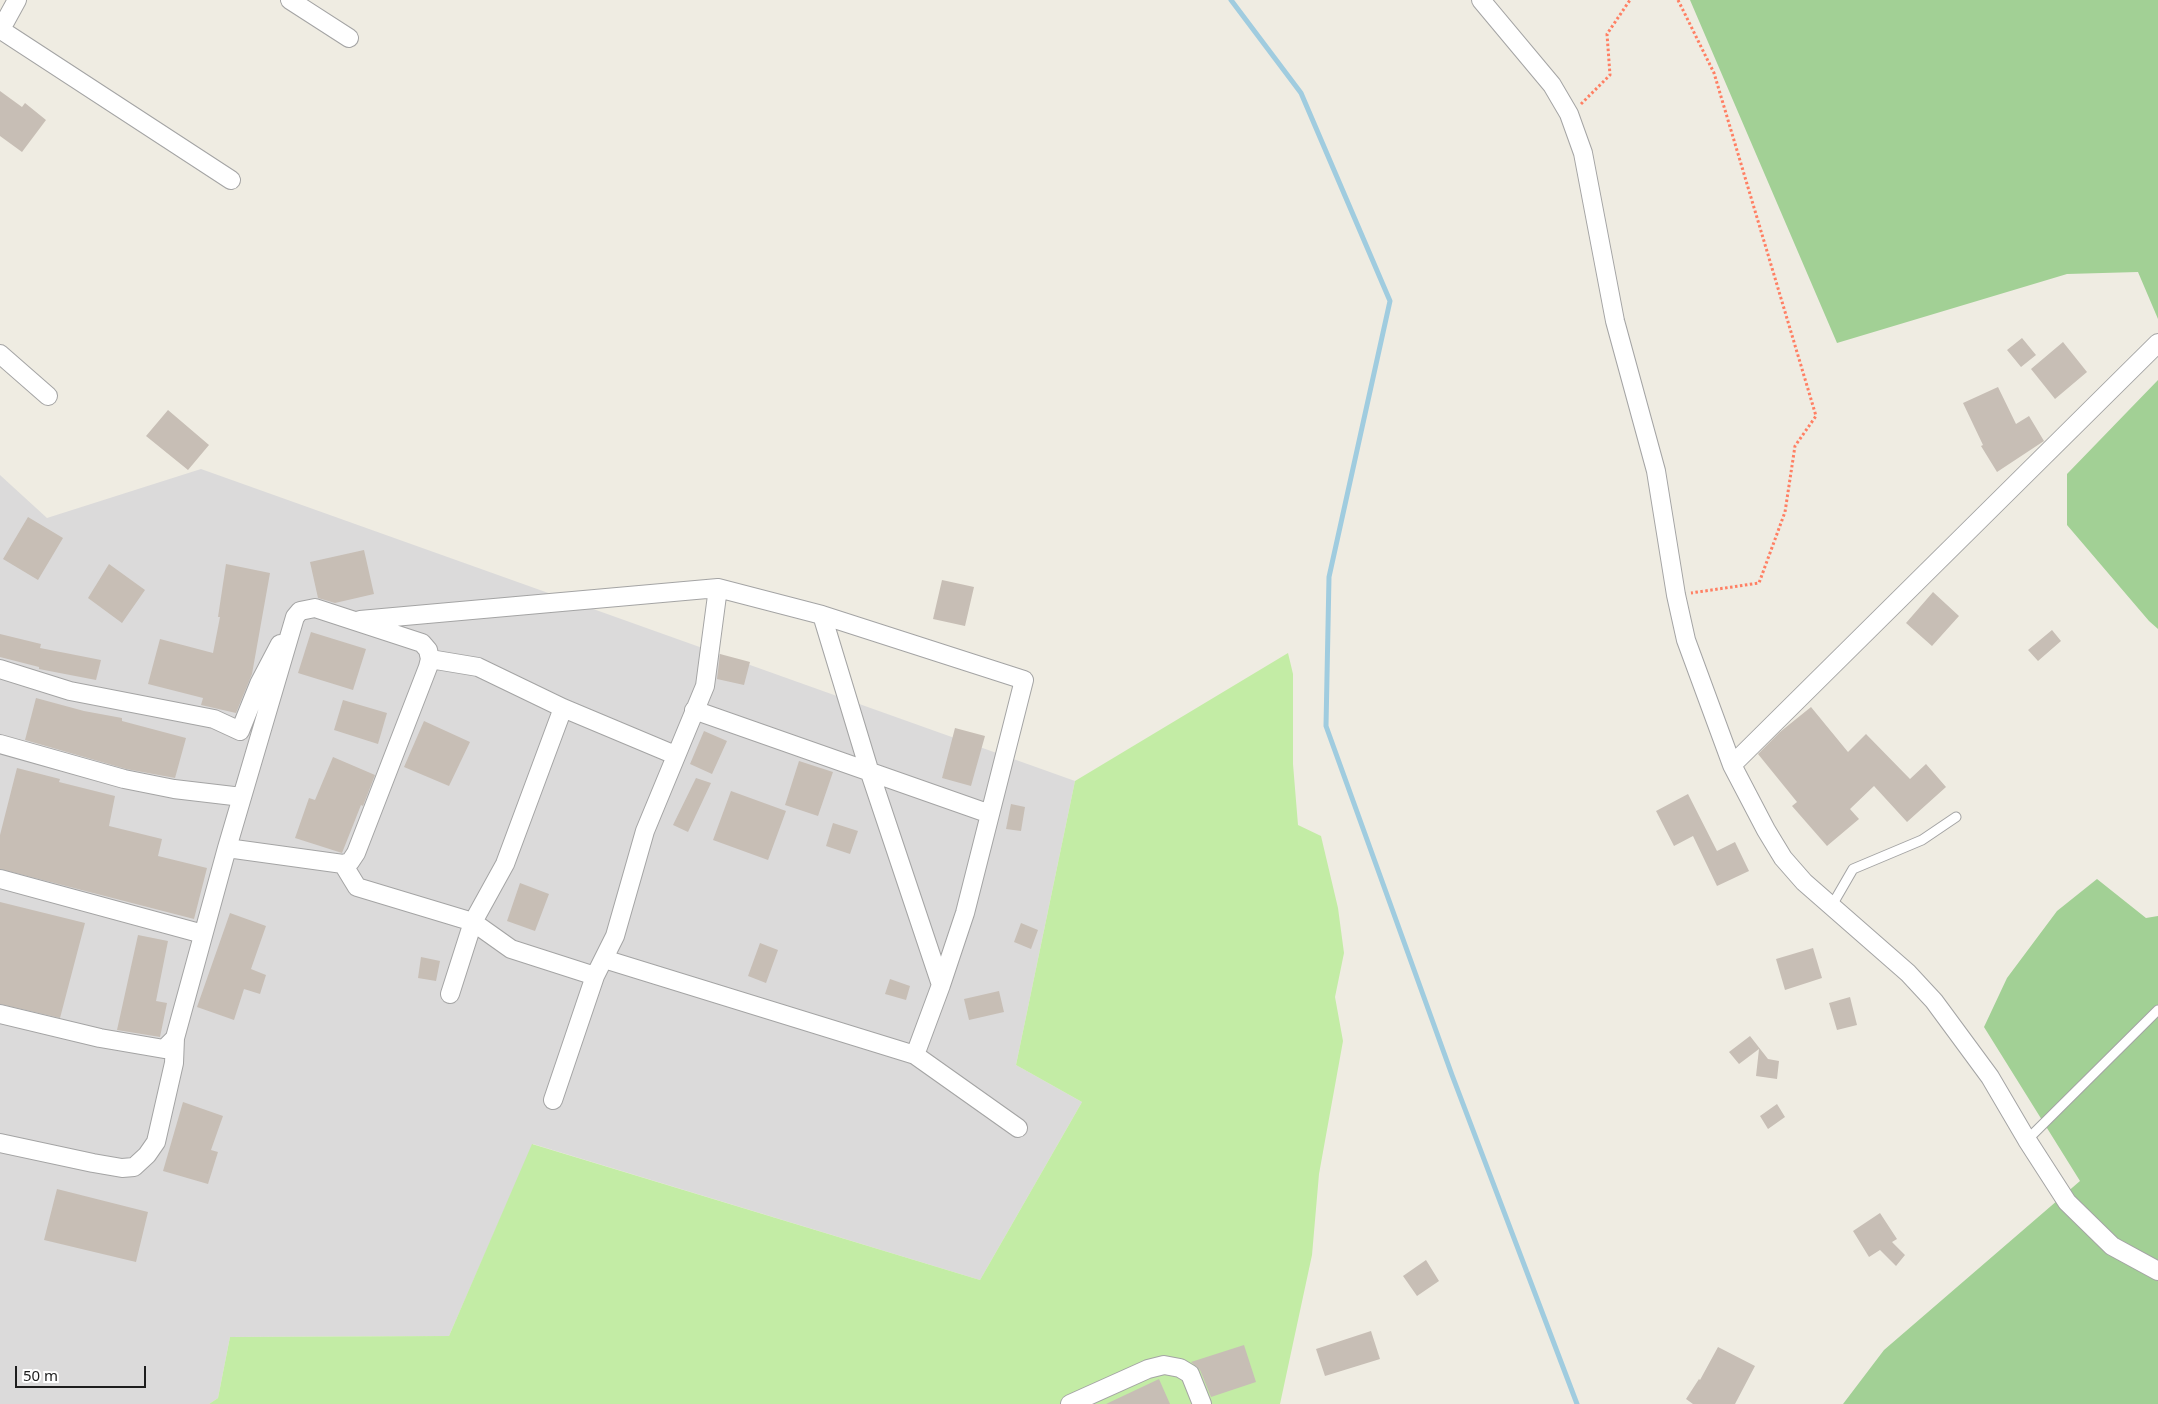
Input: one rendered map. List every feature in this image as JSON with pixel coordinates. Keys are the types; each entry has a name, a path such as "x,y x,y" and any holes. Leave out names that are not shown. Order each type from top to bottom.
{"street":[{"path":"17,0 0,31 231,180"},
{"path":"290,0 348,38"},
{"path":"1481,0 1552,85 1569,114 1583,154 1592,192 1615,321 1656,471 1676,595 1686,640 1732,765 1783,858 1804,882 1908,973 1934,1001 1990,1077 2027,1140 2067,1202 2112,1246 2158,1272"},
{"path":"1732,765 2158,343"},
{"path":"0,354 48,396"},
{"path":"553,1100 595,976 615,936 645,830 705,686 718,588"},
{"path":"352,620 718,588 822,616 1024,680 965,913 915,1055"},
{"path":"0,669 70,691 214,719 240,731 259,684 278,647 300,611 315,608 422,643 428,650 430,659 356,853 350,862 343,864 227,848"},
{"path":"822,616 870,773 941,985"},
{"path":"0,1143 122,1168 134,1167 147,1155 156,1142 174,1064 175,1038 227,848 293,624"},
{"path":"430,659 478,667 564,708 675,755"},
{"path":"450,994 473,922 504,864 564,708"},
{"path":"694,710 990,814"},
{"path":"0,744 124,779 174,789 242,797"},
{"path":"343,864 357,887 473,922 511,949 595,976"},
{"path":"0,879 203,934"},
{"path":"604,959 915,1055 1018,1128"},
{"path":"0,1014 140,1046 164,1049 175,1038"},
{"path":"1070,1404 1148,1369 1164,1365 1180,1368 1190,1374 1202,1404"}],"lane":[{"path":"1832,907 1853,869 1922,840 1956,817"},
{"path":"2027,1140 2158,1010"}],"path":[{"path":"1569,114 1610,75 1607,34 1630,0"},
{"path":"1676,595 1760,582 1785,512 1795,446 1816,416 1714,73 1678,0"}],"shaded area":[{"path":"201,469 1075,781 1016,1065 1082,1102 980,1280 533,1144 449,1336 230,1337 218,1398 209,1404 0,1404 0,475 47,518"}],"green space":[{"path":"1690,0 2158,0 2158,319 2138,272 2067,274 1837,343"},
{"path":"2158,380 2158,629 2149,621 2067,525 2067,474"},
{"path":"1288,653 1293,674 1293,764 1298,825 1321,836 1338,908 1344,953 1335,997 1343,1041 1319,1174 1312,1255 1280,1404 209,1404 218,1398 230,1337 449,1336 532,1144 980,1280 1082,1102 1016,1065 1075,781"},
{"path":"2097,879 2146,918 2158,916 2158,1404 1843,1404 1884,1350 2080,1181 1984,1027 2007,978 2057,911"}],"building":[{"path":"0,91 22,107 25,103 46,120 22,152 0,136"},
{"path":"2022,338 2036,355 2021,367 2007,350"},
{"path":"2063,342 2087,372 2055,399 2031,369"},
{"path":"1998,387 2016,424 2029,416 2044,441 1997,472 1981,446 1983,445 1963,403"},
{"path":"168,410 209,445 188,470 146,436"},
{"path":"28,517 63,538 38,580 3,559"},
{"path":"364,550 374,594 335,603 318,598 310,562"},
{"path":"109,564 145,590 122,623 88,598"},
{"path":"226,564 270,573 252,674 236,713 201,705 203,698 148,684 160,639 213,653 220,617 218,617"},
{"path":"942,580 974,587 965,626 933,619"},
{"path":"1933,592 1959,616 1932,646 1906,623"},
{"path":"2052,630 2061,641 2038,661 2028,650"},
{"path":"311,632 366,649 353,690 298,673"},
{"path":"0,634 41,644 40,648 101,660 96,680 39,669 39,667 0,657"},
{"path":"720,654 750,662 744,685 717,679"},
{"path":"36,698 84,711 122,718 122,721 186,738 175,778 126,769 25,740"},
{"path":"343,700 387,713 378,744 334,730"},
{"path":"1811,707 1848,752 1866,734 1910,779 1926,764 1946,787 1907,822 1874,786 1850,809 1859,819 1827,846 1792,806 1797,802 1758,754 1780,732"},
{"path":"424,721 470,742 449,786 404,767"},
{"path":"955,728 985,736 971,786 942,778"},
{"path":"704,731 727,741 712,774 690,764"},
{"path":"333,757 375,775 342,853 295,838 309,798 315,800"},
{"path":"799,761 833,772 818,816 785,805"},
{"path":"17,768 60,779 59,782 115,796 109,826 162,839 158,856 207,868 194,919 0,869 0,835"},
{"path":"696,778 711,783 688,832 673,825"},
{"path":"731,791 786,811 768,860 713,840"},
{"path":"1688,794 1717,851 1735,842 1749,871 1717,886 1693,836 1674,846 1656,811"},
{"path":"1011,804 1025,807 1021,831 1006,829"},
{"path":"833,823 858,831 850,854 826,846"},
{"path":"520,883 549,894 535,931 507,921"},
{"path":"0,902 85,923 60,1018 0,1004"},
{"path":"230,913 266,926 251,969 266,975 260,994 244,989 234,1020 197,1007"},
{"path":"1021,923 1038,930 1031,949 1014,942"},
{"path":"138,935 168,941 156,1001 167,1003 160,1037 117,1030"},
{"path":"760,943 778,950 766,983 748,976"},
{"path":"1813,948 1822,978 1785,990 1776,959"},
{"path":"421,957 440,961 436,981 418,978"},
{"path":"890,979 910,986 906,1000 885,994"},
{"path":"999,991 1004,1012 969,1020 964,999"},
{"path":"1850,997 1857,1025 1837,1030 1829,1003"},
{"path":"1750,1036 1768,1059 1779,1061 1777,1079 1756,1076 1759,1049 1739,1064 1729,1052"},
{"path":"183,1102 223,1116 211,1150 218,1152 208,1184 163,1171"},
{"path":"1777,1104 1785,1117 1768,1129 1760,1116"},
{"path":"57,1189 148,1212 136,1262 44,1240"},
{"path":"1880,1213 1897,1239 1892,1242 1905,1255 1896,1266 1880,1250 1869,1257 1853,1231"},
{"path":"1426,1260 1439,1281 1417,1296 1403,1276"},
{"path":"1371,1331 1380,1359 1325,1376 1316,1349"},
{"path":"1244,1345 1256,1382 1211,1397 1200,1370 1191,1362"},
{"path":"1718,1347 1755,1366 1735,1404 1693,1404 1686,1399 1700,1380"},
{"path":"1159,1379 1170,1404 1106,1404"}],"waterway":[{"path":"1231,0 1301,93 1390,301 1329,577 1326,726 1452,1075 1577,1404"}]}
